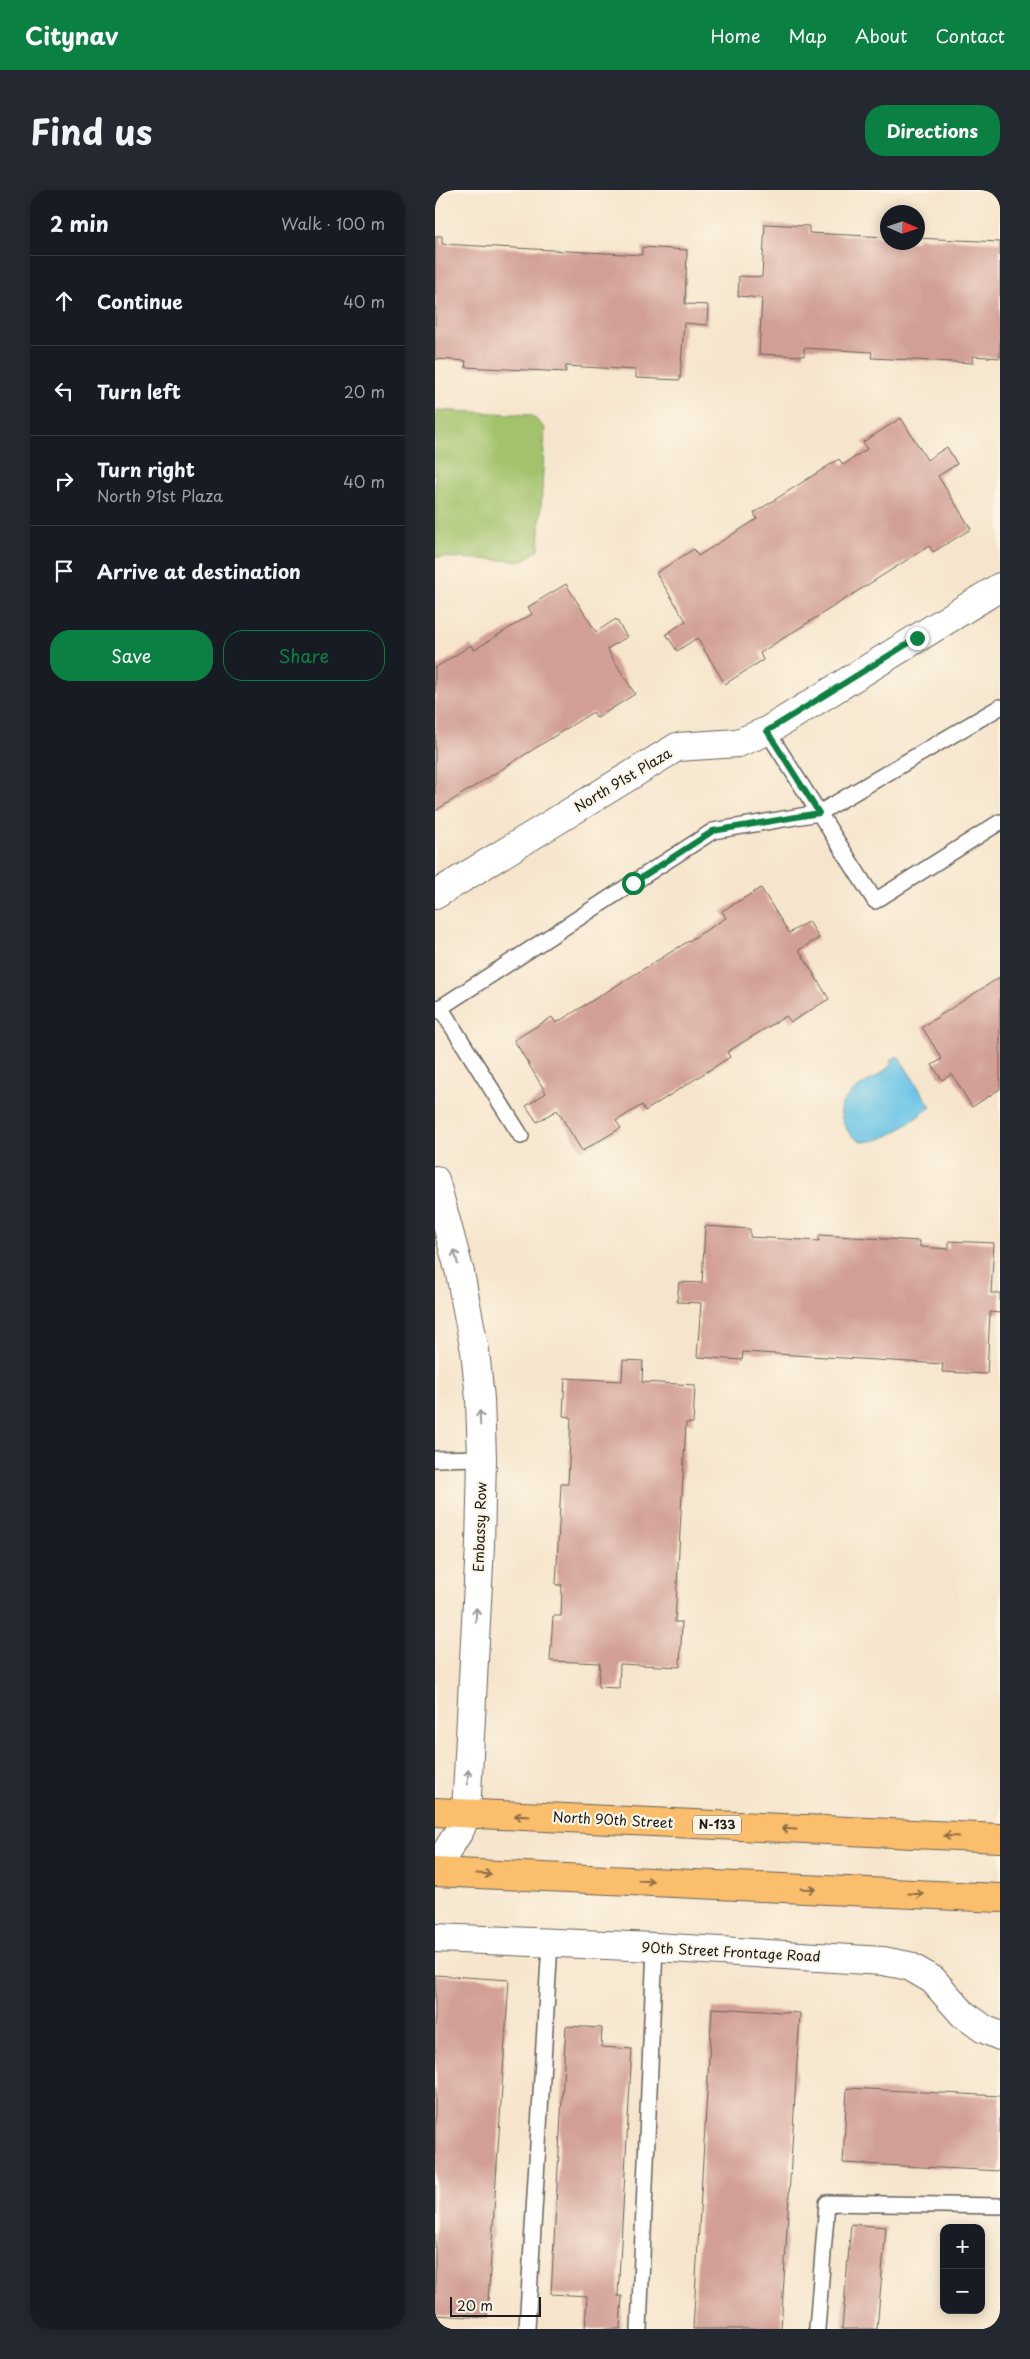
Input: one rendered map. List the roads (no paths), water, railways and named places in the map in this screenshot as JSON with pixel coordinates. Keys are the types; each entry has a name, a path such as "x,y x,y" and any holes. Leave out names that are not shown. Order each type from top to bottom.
{"main road":[{"name":"North 90th Street","path":"435,1812 1000,1838"},
{"path":"435,1871 1000,1898"}],"street":[{"name":"North 91st Plaza","path":"435,895 677,747 738,742 767,731 1000,587"},
{"name":"Embassy Row","path":"435,1180 460,1273 475,1351 482,1458 480,1545 466,1814 461,1828 435,1871"},
{"name":"90th Street Frontage Road","path":"435,1938 655,1947 883,1961 909,1966 933,1980 963,2014 984,2029 1000,2036"}],"lane":[{"path":"521,1136 438,1009 713,831 819,813 1000,707"},
{"path":"767,731 875,901 1000,822"},
{"path":"435,1459 482,1458"},
{"path":"527,2329 550,1943"},
{"path":"639,2329 655,1947"},
{"path":"817,2329 827,2203 1000,2206"}],"water":[{"path":"898,1056 931,1107 899,1130 874,1141 862,1141 852,1136 844,1124 841,1113 842,1104 854,1091 892,1064 890,1060"}]}
